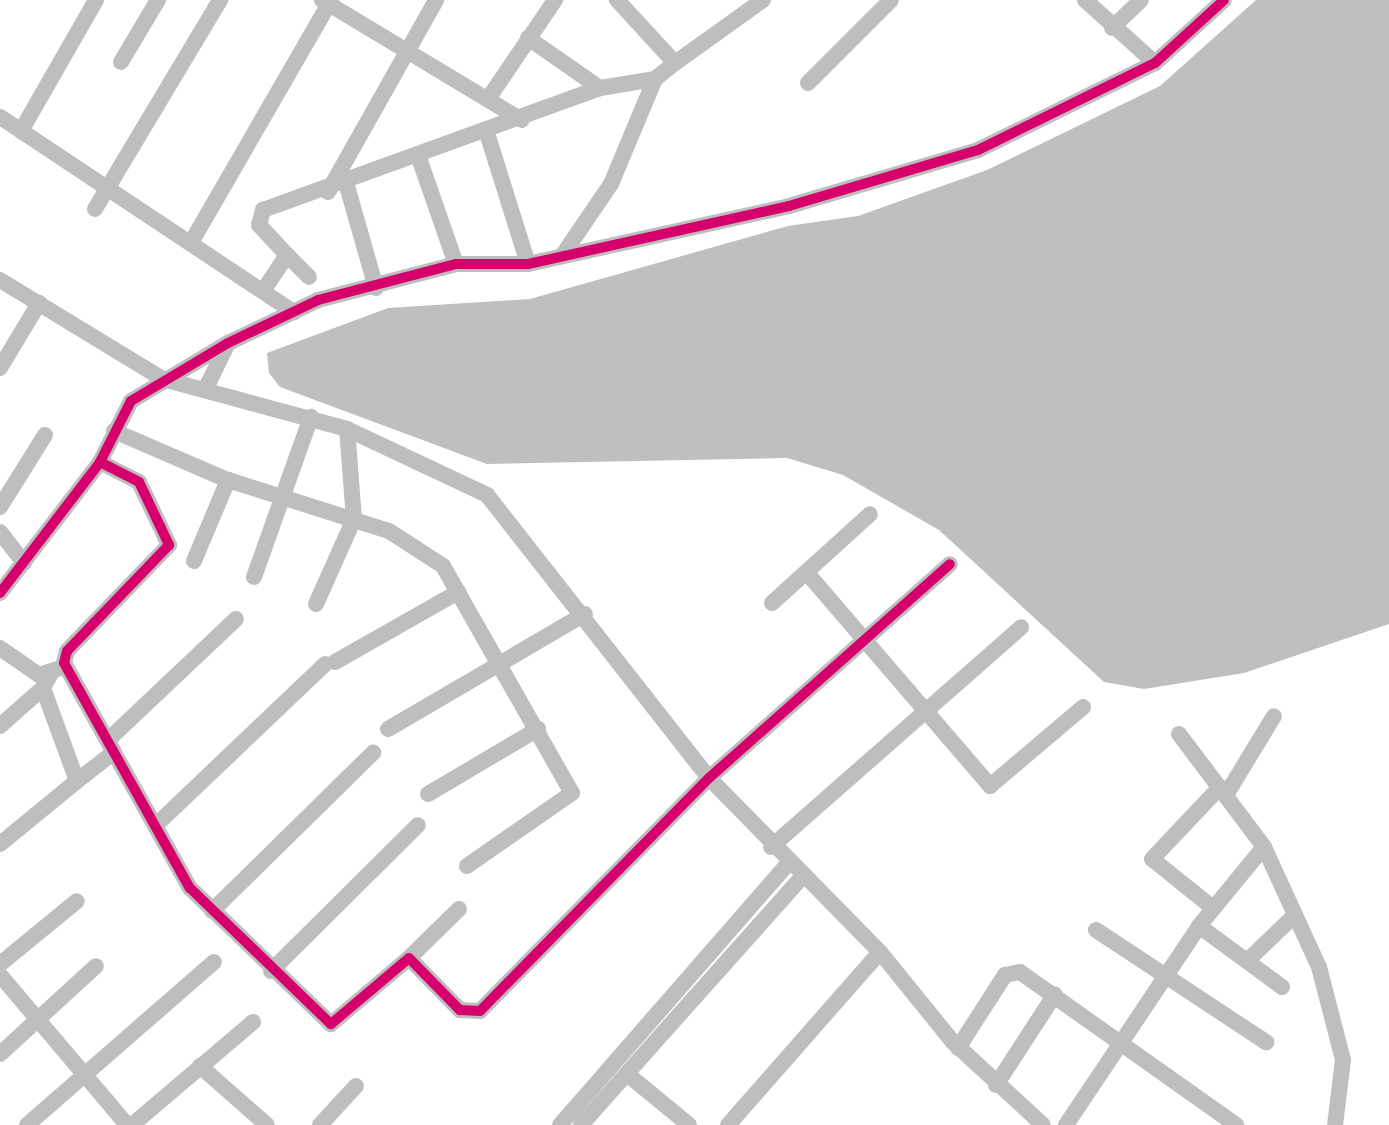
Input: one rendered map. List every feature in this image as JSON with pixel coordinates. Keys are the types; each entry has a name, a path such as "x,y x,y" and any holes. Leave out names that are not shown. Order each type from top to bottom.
{"street":[{"path":"21,131 96,0"},
{"path":"121,62 158,0"},
{"path":"95,209 220,0"},
{"path":"328,192 436,0"},
{"path":"488,99 555,0"},
{"path":"617,0 675,63"},
{"path":"562,256 611,184 655,79 763,0"},
{"path":"808,83 891,0"},
{"path":"1085,0 1112,28 1155,63"},
{"path":"1112,28 1141,0"},
{"path":"0,593 100,462 131,401 163,379 228,343 294,312 456,264 528,264 885,181 1056,117 1155,63 1224,0"},
{"path":"192,241 327,1 522,120"},
{"path":"528,38 600,88"},
{"path":"309,277 287,255 258,217 522,120 600,88 655,79"},
{"path":"0,117 110,186 294,312"},
{"path":"487,133 528,264"},
{"path":"419,158 456,264"},
{"path":"347,186 376,288"},
{"path":"263,291 287,255"},
{"path":"0,280 163,379 347,429 487,495 585,614 709,778 801,878 880,952 958,1048 1043,1125"},
{"path":"0,368 39,303"},
{"path":"205,390 228,343"},
{"path":"254,577 285,499 311,417"},
{"path":"316,604 354,519 347,429"},
{"path":"114,431 228,480 354,519 430,554 458,592 500,662 538,729 571,798 467,866"},
{"path":"0,507 45,435"},
{"path":"0,726 53,675 67,651 169,545 139,482 100,462"},
{"path":"194,561 228,480"},
{"path":"772,603 870,514"},
{"path":"0,532 24,563"},
{"path":"409,958 460,1010 480,1011 709,778 950,564"},
{"path":"807,573 990,786 1083,707"},
{"path":"155,826 330,663 458,592"},
{"path":"388,729 585,614"},
{"path":"0,844 77,781 236,619"},
{"path":"771,847 1021,627"},
{"path":"0,648 28,670 53,675 111,746 155,826 212,911 271,971 331,1024 409,958 459,909"},
{"path":"53,675 77,781"},
{"path":"1213,908 1152,859 1223,791 1274,716"},
{"path":"428,794 538,729"},
{"path":"1179,734 1264,847 1295,915 1339,1028 1343,1104 1335,1125"},
{"path":"212,911 373,753"},
{"path":"271,971 418,825"},
{"path":"1066,1125 1199,926 1264,847"},
{"path":"560,1125 788,864"},
{"path":"581,1125 801,878"},
{"path":"0,964 77,901"},
{"path":"1247,961 1295,915"},
{"path":"1199,926 1282,987"},
{"path":"1096,930 1266,1042"},
{"path":"728,1125 880,952"},
{"path":"27,1125 214,962"},
{"path":"0,1054 96,966"},
{"path":"958,1048 1005,975 1020,972 1121,1040 1236,1125"},
{"path":"0,975 35,1024 130,1125 253,1022"},
{"path":"996,1085 1055,994"},
{"path":"200,1066 267,1125"},
{"path":"627,1074 689,1125"},
{"path":"320,1125 356,1086"}],"shaded area":[{"path":"1256,0 1389,0 1389,624 1244,673 1144,689 1104,682 939,530 843,475 787,458 487,464 280,387 269,373 267,353 388,308 530,299 788,226 858,216 987,170 1160,86"}],"cycle path":[{"path":"0,593 100,462 131,401 228,343 318,300 456,264 528,264 789,206 978,150 1155,63 1224,0"},
{"path":"100,462 139,482 169,545 67,651 64,663 190,888 331,1024 409,958 460,1010 480,1011 709,778 950,564"}]}
